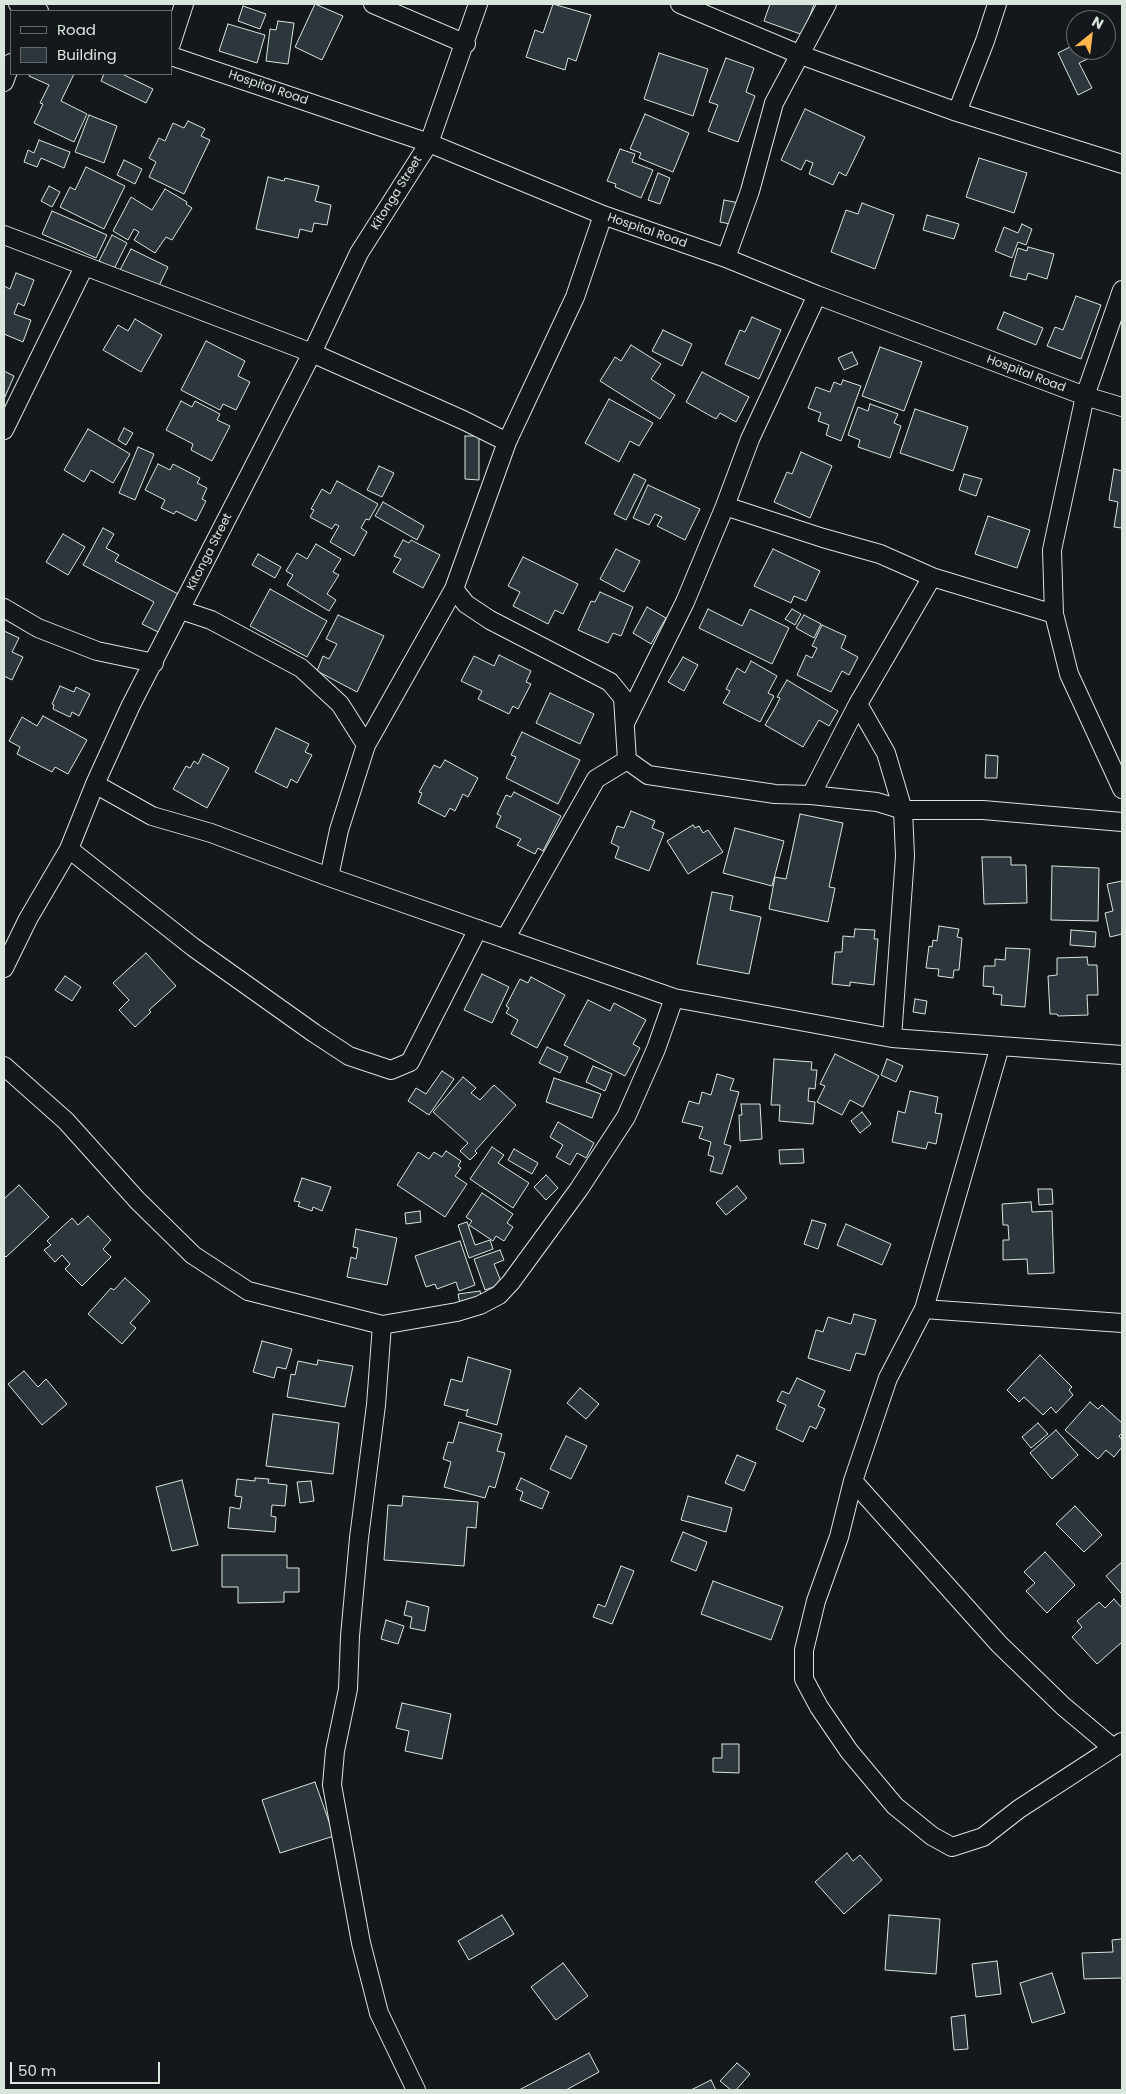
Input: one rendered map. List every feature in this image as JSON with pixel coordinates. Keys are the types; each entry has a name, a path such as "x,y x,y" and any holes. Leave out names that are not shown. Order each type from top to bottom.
{"street":[{"path":"172,41 184,4"},
{"path":"373,4 466,44"},
{"name":"Kitonga Street","path":"4,968 28,919 69,849 95,784 131,705 312,353 359,254 429,143 466,44 478,4"},
{"path":"680,4 801,55 957,112 1122,164"},
{"path":"726,258 750,191 774,104 827,4"},
{"path":"957,112 985,41 997,4"},
{"name":"Hospital Road","path":"172,56 429,143 603,215 726,258 817,295 1085,396 1122,406"},
{"path":"4,82 10,66"},
{"path":"329,877 339,830 366,745 454,589 507,442 575,297 603,215"},
{"path":"4,235 312,353 463,420 507,442"},
{"path":"4,430 84,267"},
{"path":"1122,290 1085,396 1052,550 1054,614 1069,674 1122,789"},
{"path":"625,723 685,602 725,506 750,439 817,295"},
{"path":"725,506 823,538 880,554 932,577 1054,614"},
{"path":"811,795 858,704 932,577"},
{"path":"454,589 466,604 490,620 610,682 623,698 627,760"},
{"path":"4,608 38,628 97,651 154,663"},
{"path":"181,610 211,620 301,668 340,704 366,745"},
{"path":"858,704 886,753 903,810 905,856 892,1038"},
{"path":"627,760 648,774 775,794 811,795 877,802 903,810 983,810 1122,822"},
{"path":"505,939 596,780 627,760"},
{"path":"95,784 152,816 212,833 329,877 674,998 892,1038 1122,1056"},
{"path":"69,849 193,947 314,1034 349,1056 391,1070 410,1062 478,929"},
{"path":"4,1066 66,1121 137,1200 193,1255 248,1292 382,1325 457,1312 480,1305 499,1295 511,1282 579,1189 626,1117 656,1049 674,998"},
{"path":"853,1480 999,1644 1063,1706 1118,1745 1018,1809 983,1837 952,1847 932,1836 895,1806 849,1751 819,1707 804,1679 804,1650 816,1601 839,1537 853,1480 888,1378 924,1309 1000,1046"},
{"path":"924,1309 1122,1324"},
{"path":"382,1325 376,1404 359,1538 350,1636 348,1689 335,1751 332,1785 361,1943 379,2013 416,2090"}],"building":[{"path":"315,4 343,16 322,60 295,47"},
{"path":"553,4 591,15 576,61 568,58 565,70 526,57 535,30 543,33"},
{"path":"770,4 814,4 803,35 764,21"},
{"path":"243,6 266,14 260,29 238,21"},
{"path":"278,21 294,23 288,64 266,61 270,29 276,30"},
{"path":"228,24 265,35 257,63 219,51"},
{"path":"1066,49 1066,60 1085,60 1079,63 1092,88 1078,95 1058,53"},
{"path":"659,53 708,69 693,116 644,99"},
{"path":"726,58 754,68 746,92 755,96 738,142 708,131 718,105 709,102"},
{"path":"74,75 61,101 87,114 74,142 34,123 43,104 40,103 49,85 29,76"},
{"path":"104,75 124,75 153,89 146,103 101,81"},
{"path":"805,109 865,137 846,176 839,172 833,185 809,174 813,163 806,160 801,170 781,160"},
{"path":"645,114 689,133 673,172 639,158 641,153 630,149"},
{"path":"89,115 117,126 104,163 75,152"},
{"path":"188,121 205,129 201,136 210,140 184,194 149,177 156,162 149,158 159,138 165,141 173,123 184,128"},
{"path":"39,140 70,152 64,168 41,158 37,167 24,162 28,150 34,153"},
{"path":"620,149 635,154 632,162 653,170 641,198 615,187 616,184 607,181"},
{"path":"979,158 1027,173 1014,213 966,197"},
{"path":"124,160 142,169 135,184 117,175"},
{"path":"86,167 125,186 104,229 60,207 70,187 75,190"},
{"path":"658,173 670,178 660,204 648,200"},
{"path":"268,177 284,181 285,178 319,186 315,201 331,205 327,225 314,223 312,232 300,229 298,238 256,229"},
{"path":"49,186 60,192 52,207 41,201"},
{"path":"165,189 187,202 186,204 192,208 172,240 166,237 155,253 134,240 139,232 134,229 128,240 113,231 131,197 152,210"},
{"path":"724,200 739,203 735,225 720,222"},
{"path":"862,203 894,215 875,269 831,252 846,210 858,214"},
{"path":"52,211 107,235 96,258 42,234"},
{"path":"927,215 959,224 954,239 923,230"},
{"path":"1022,224 1032,229 1026,245 1018,242 1012,258 995,251 1004,227 1018,233"},
{"path":"112,235 127,243 114,269 99,261"},
{"path":"1028,247 1054,254 1047,279 1028,273 1026,280 1010,276 1018,248 1027,251"},
{"path":"131,249 168,267 158,288 120,270"},
{"path":"16,273 34,280 24,306 18,303 14,314 31,320 23,342 4,334 4,286 10,289"},
{"path":"1076,296 1101,305 1081,359 1047,346 1055,327 1063,330"},
{"path":"1004,312 1043,328 1036,345 997,329"},
{"path":"752,317 781,330 759,379 725,364 740,330 745,332"},
{"path":"135,319 162,335 141,372 103,350 118,325 128,331"},
{"path":"663,330 692,344 682,366 652,351"},
{"path":"206,341 245,361 238,376 250,382 236,410 223,404 220,410 181,390"},
{"path":"631,345 661,364 651,379 675,395 660,419 600,381 615,357 621,361"},
{"path":"880,347 922,362 904,411 862,396"},
{"path":"852,352 858,364 844,370 838,358"},
{"path":"4,371 14,376 4,399"},
{"path":"702,372 749,397 736,422 720,413 716,419 686,402"},
{"path":"843,380 861,386 841,441 826,435 829,425 818,421 821,413 808,408 816,387 830,392 834,382 841,385"},
{"path":"609,399 653,423 639,446 630,441 619,462 585,443"},
{"path":"181,401 192,407 195,401 220,414 217,420 230,426 212,461 191,450 193,444 166,430"},
{"path":"870,404 898,414 894,423 901,426 890,458 858,447 860,440 848,435 858,407 868,411"},
{"path":"915,409 968,427 953,471 900,453"},
{"path":"124,428 133,433 126,445 118,440"},
{"path":"88,429 130,454 113,483 91,470 84,482 64,470"},
{"path":"465,436 479,436 479,480 465,479"},
{"path":"138,447 154,454 135,500 119,493"},
{"path":"801,452 832,466 810,518 774,502 787,472 792,474"},
{"path":"158,464 170,470 173,464 200,478 197,483 207,488 202,499 206,501 196,521 176,511 174,514 161,508 165,500 145,490"},
{"path":"379,466 394,473 382,497 367,490"},
{"path":"1114,469 1122,471 1122,528 1114,527 1118,502 1109,500"},
{"path":"634,474 646,480 626,520 614,514"},
{"path":"964,474 982,479 976,496 959,490"},
{"path":"337,481 378,504 369,520 366,519 361,528 367,532 354,556 330,542 339,526 335,524 332,529 310,517 314,510 311,509 322,489 330,494"},
{"path":"648,485 700,509 685,540 657,526 662,517 655,514 649,525 633,518"},
{"path":"383,502 424,526 417,540 375,516"},
{"path":"988,516 1030,530 1017,568 975,554"},
{"path":"103,528 114,534 106,548 119,555 115,561 180,595 160,633 142,624 154,602 83,565"},
{"path":"63,534 85,547 68,575 46,562"},
{"path":"403,540 409,543 411,540 440,555 423,588 393,572 401,559 394,556"},
{"path":"316,544 341,559 333,572 339,575 327,594 336,600 329,611 287,585 293,575 286,571 297,553 307,559"},
{"path":"616,549 640,561 624,592 600,579"},
{"path":"773,549 820,571 806,601 794,596 791,603 754,586"},
{"path":"258,554 281,567 275,578 252,565"},
{"path":"523,557 578,584 563,614 555,610 548,624 513,606 520,592 508,586"},
{"path":"270,589 327,621 307,657 250,626"},
{"path":"600,592 633,607 621,636 613,633 608,643 578,630 591,601 595,602"},
{"path":"647,607 666,618 651,644 633,633"},
{"path":"708,609 742,626 750,609 789,628 772,664 699,628"},
{"path":"792,609 801,614 795,625 785,619"},
{"path":"338,615 384,636 357,692 317,671 323,656 329,659 337,644 326,639"},
{"path":"804,615 821,624 814,638 796,628"},
{"path":"822,625 846,636 841,648 858,657 849,675 842,671 831,692 797,675 806,655 812,658 817,648 812,646"},
{"path":"4,631 19,638 12,652 23,657 12,680 4,676"},
{"path":"499,655 531,671 526,682 531,684 518,709 513,706 509,714 478,699 482,691 461,681 474,656 494,666"},
{"path":"683,657 698,665 684,691 668,682"},
{"path":"751,661 777,676 768,693 774,696 760,722 723,703 730,691 726,689 737,668 745,673"},
{"path":"787,680 838,711 829,726 819,720 803,747 765,725 780,698 777,697"},
{"path":"60,686 74,692 76,687 90,694 79,716 72,712 70,717 53,709 54,705 52,704"},
{"path":"550,693 594,714 580,744 536,723"},
{"path":"43,716 87,740 68,774 55,767 52,772 17,754 20,747 9,741 22,717 37,726"},
{"path":"276,728 309,744 305,752 312,755 297,783 291,779 287,788 255,772"},
{"path":"522,732 580,760 558,804 506,778 516,757 511,755"},
{"path":"203,754 229,768 207,808 173,789 186,766 190,768 194,761 198,764"},
{"path":"986,755 998,756 997,778 985,778"},
{"path":"445,760 478,778 468,797 463,794 455,811 450,808 445,817 418,803 422,793 419,792 434,765 440,768"},
{"path":"514,792 561,816 543,851 538,848 535,854 517,845 521,839 496,827 501,816 497,814 506,795 511,797"},
{"path":"631,811 655,821 652,828 664,833 649,871 615,858 619,847 611,843 617,826 624,828"},
{"path":"800,814 843,823 829,887 835,888 828,922 769,909 775,877 786,879"},
{"path":"693,825 695,828 699,826 703,833 708,830 723,852 688,874 667,841"},
{"path":"735,828 784,841 772,886 723,873"},
{"path":"982,857 1011,857 1011,865 1026,865 1027,903 984,904"},
{"path":"1052,866 1099,868 1098,921 1051,920"},
{"path":"1122,881 1122,934 1110,937 1105,913 1113,911 1107,884"},
{"path":"712,892 733,896 730,910 761,917 749,974 697,964"},
{"path":"939,926 959,929 957,937 962,938 959,970 954,970 953,978 938,976 939,969 926,968 929,946 932,947 933,940 937,941"},
{"path":"855,929 875,930 874,939 878,939 874,985 850,982 850,986 832,984 835,952 842,952 843,936 854,937"},
{"path":"1071,930 1096,932 1095,947 1070,945"},
{"path":"1006,948 1030,949 1025,1007 1001,1005 1002,995 993,994 994,987 983,986 984,966 995,966 995,959 1005,960"},
{"path":"146,953 176,986 149,1010 151,1012 135,1027 119,1010 129,1000 113,983"},
{"path":"1087,957 1088,965 1097,965 1098,995 1087,995 1088,1015 1058,1016 1057,1014 1050,1014 1048,976 1057,975 1057,958"},
{"path":"482,974 509,987 492,1023 464,1010"},
{"path":"65,976 81,987 72,1001 55,990"},
{"path":"531,977 565,995 537,1048 511,1034 518,1020 506,1013 509,1008 506,1006 520,979 528,983"},
{"path":"915,999 927,1001 925,1014 913,1012"},
{"path":"588,1000 610,1011 614,1003 646,1020 633,1044 640,1048 625,1076 564,1045"},
{"path":"547,1047 568,1057 560,1073 539,1063"},
{"path":"835,1054 879,1076 863,1107 850,1100 842,1115 817,1102 825,1086 820,1084"},
{"path":"774,1059 812,1062 811,1070 817,1070 815,1089 809,1088 808,1101 815,1102 813,1124 779,1121 780,1105 771,1105"},
{"path":"887,1059 903,1066 896,1082 881,1075"},
{"path":"593,1066 612,1074 605,1091 586,1082"},
{"path":"442,1071 454,1079 429,1115 408,1101 416,1088 426,1094"},
{"path":"717,1074 734,1079 730,1090 739,1092 724,1144 731,1146 722,1174 710,1171 714,1157 708,1155 711,1142 699,1138 703,1127 682,1122 689,1101 699,1104 702,1092 711,1095"},
{"path":"463,1077 476,1088 471,1093 480,1100 494,1085 516,1105 475,1151 477,1153 470,1160 460,1151 468,1143 433,1112"},
{"path":"554,1078 601,1094 592,1118 546,1102"},
{"path":"910,1091 938,1097 935,1113 942,1114 936,1144 928,1142 926,1149 892,1142 898,1111 905,1113"},
{"path":"741,1104 760,1104 762,1139 740,1141 739,1115 742,1115"},
{"path":"862,1112 871,1124 860,1133 851,1121"},
{"path":"558,1122 594,1143 586,1158 577,1153 570,1165 556,1157 563,1145 550,1137"},
{"path":"492,1147 504,1155 498,1163 529,1183 513,1208 470,1179"},
{"path":"514,1149 538,1163 532,1174 508,1160"},
{"path":"803,1149 804,1163 780,1164 779,1150"},
{"path":"446,1151 461,1161 458,1166 461,1168 455,1176 467,1184 445,1217 397,1185 418,1152 429,1159 434,1152 442,1157"},
{"path":"546,1175 558,1188 546,1200 534,1187"},
{"path":"302,1178 331,1187 322,1211 313,1207 312,1211 298,1206 300,1202 294,1201"},
{"path":"19,1185 49,1217 6,1257 4,1255 4,1199"},
{"path":"737,1186 747,1198 726,1215 716,1203"},
{"path":"1038,1189 1052,1189 1053,1204 1039,1205"},
{"path":"482,1193 513,1214 507,1223 513,1227 504,1241 496,1236 493,1241 469,1225 472,1221 466,1217"},
{"path":"1031,1202 1032,1212 1052,1211 1054,1273 1028,1274 1027,1259 1003,1260 1003,1240 1009,1240 1008,1225 1003,1225 1002,1204"},
{"path":"420,1211 421,1222 406,1224 405,1213"},
{"path":"88,1216 111,1240 103,1249 111,1257 82,1286 65,1269 70,1264 62,1255 55,1262 44,1250 51,1245 47,1241 72,1218 78,1225"},
{"path":"812,1220 826,1224 818,1249 804,1244"},
{"path":"467,1222 475,1245 490,1240 493,1249 469,1258 458,1225"},
{"path":"846,1224 891,1244 882,1265 837,1245"},
{"path":"356,1229 397,1238 387,1285 347,1277 351,1257 356,1259 358,1248 353,1247"},
{"path":"460,1241 475,1285 459,1291 456,1282 437,1289 435,1284 426,1287 415,1256"},
{"path":"500,1250 504,1260 494,1264 502,1284 485,1290 474,1259"},
{"path":"125,1278 150,1301 130,1323 136,1328 122,1344 88,1314 111,1288 114,1290"},
{"path":"480,1291 482,1301 460,1304 458,1294"},
{"path":"854,1314 876,1320 865,1355 856,1353 850,1371 808,1358 816,1330 823,1332 828,1317 851,1324"},
{"path":"262,1341 292,1349 286,1369 277,1367 274,1378 253,1372"},
{"path":"1040,1355 1072,1387 1069,1390 1073,1395 1056,1413 1051,1407 1043,1415 1024,1397 1019,1402 1007,1390"},
{"path":"468,1357 511,1370 497,1425 466,1416 468,1409 467,1411 444,1405 451,1379 462,1382"},
{"path":"318,1360 353,1366 345,1407 287,1397 291,1374 295,1375 298,1361 317,1365"},
{"path":"24,1371 38,1387 46,1379 67,1404 42,1425 8,1384"},
{"path":"797,1378 825,1391 818,1406 825,1409 816,1429 810,1426 803,1442 776,1429 786,1405 777,1401 782,1391 789,1394"},
{"path":"580,1388 599,1404 586,1419 567,1403"},
{"path":"1090,1402 1098,1409 1102,1405 1122,1423 1122,1433 1119,1436 1122,1440 1122,1447 1114,1457 1106,1450 1098,1459 1065,1430"},
{"path":"273,1414 339,1423 333,1474 266,1466"},
{"path":"459,1422 502,1434 497,1451 505,1453 495,1488 489,1486 485,1498 444,1487 451,1462 443,1459 448,1442 453,1443"},
{"path":"1038,1423 1048,1434 1031,1448 1022,1437"},
{"path":"1056,1430 1078,1455 1052,1479 1030,1453"},
{"path":"566,1436 587,1446 571,1479 550,1469"},
{"path":"737,1455 756,1463 744,1491 725,1483"},
{"path":"255,1478 269,1479 268,1483 287,1485 285,1506 272,1505 271,1516 276,1517 275,1532 228,1528 230,1507 240,1509 242,1497 235,1496 237,1479 255,1481"},
{"path":"521,1478 549,1492 542,1509 520,1500 523,1492 516,1489"},
{"path":"182,1480 198,1545 172,1551 156,1487"},
{"path":"311,1481 314,1501 300,1503 297,1482"},
{"path":"403,1496 478,1502 476,1528 467,1527 464,1566 384,1560 388,1505 402,1506"},
{"path":"688,1496 732,1508 726,1532 681,1520"},
{"path":"1075,1506 1102,1535 1084,1552 1056,1524"},
{"path":"683,1532 707,1542 696,1571 671,1561"},
{"path":"1045,1552 1075,1585 1047,1613 1026,1591 1035,1583 1024,1572"},
{"path":"222,1555 287,1555 287,1568 299,1568 299,1592 284,1592 284,1602 238,1603 238,1587 222,1587"},
{"path":"1122,1562 1122,1592 1121,1593 1106,1576"},
{"path":"621,1566 634,1571 612,1624 593,1617 598,1604 605,1607"},
{"path":"713,1581 783,1607 771,1640 701,1614"},
{"path":"1114,1599 1122,1608 1122,1642 1097,1664 1072,1637 1082,1627 1077,1621 1099,1602 1105,1608"},
{"path":"407,1601 429,1607 425,1631 410,1628 412,1617 404,1615"},
{"path":"386,1620 404,1626 398,1644 381,1639"},
{"path":"402,1703 451,1714 442,1759 405,1751 409,1731 396,1728"},
{"path":"722,1744 739,1744 739,1773 713,1772 713,1758 722,1758"},
{"path":"315,1782 334,1836 280,1853 262,1800"},
{"path":"847,1853 853,1861 860,1855 882,1880 844,1914 815,1882"},
{"path":"502,1915 514,1934 469,1960 458,1941"},
{"path":"889,1915 940,1919 936,1974 885,1970"},
{"path":"1122,1939 1122,1978 1084,1979 1082,1953 1113,1952 1112,1940"},
{"path":"997,1961 1001,1994 976,1997 972,1964"},
{"path":"563,1963 588,1996 556,2020 531,1987"},
{"path":"1052,1973 1065,2013 1032,2023 1020,1983"},
{"path":"965,2015 968,2049 954,2050 951,2017"},
{"path":"589,2053 599,2072 566,2090 519,2090"},
{"path":"737,2063 750,2074 736,2090 731,2090 720,2081"},
{"path":"711,2080 716,2090 691,2090"}]}
